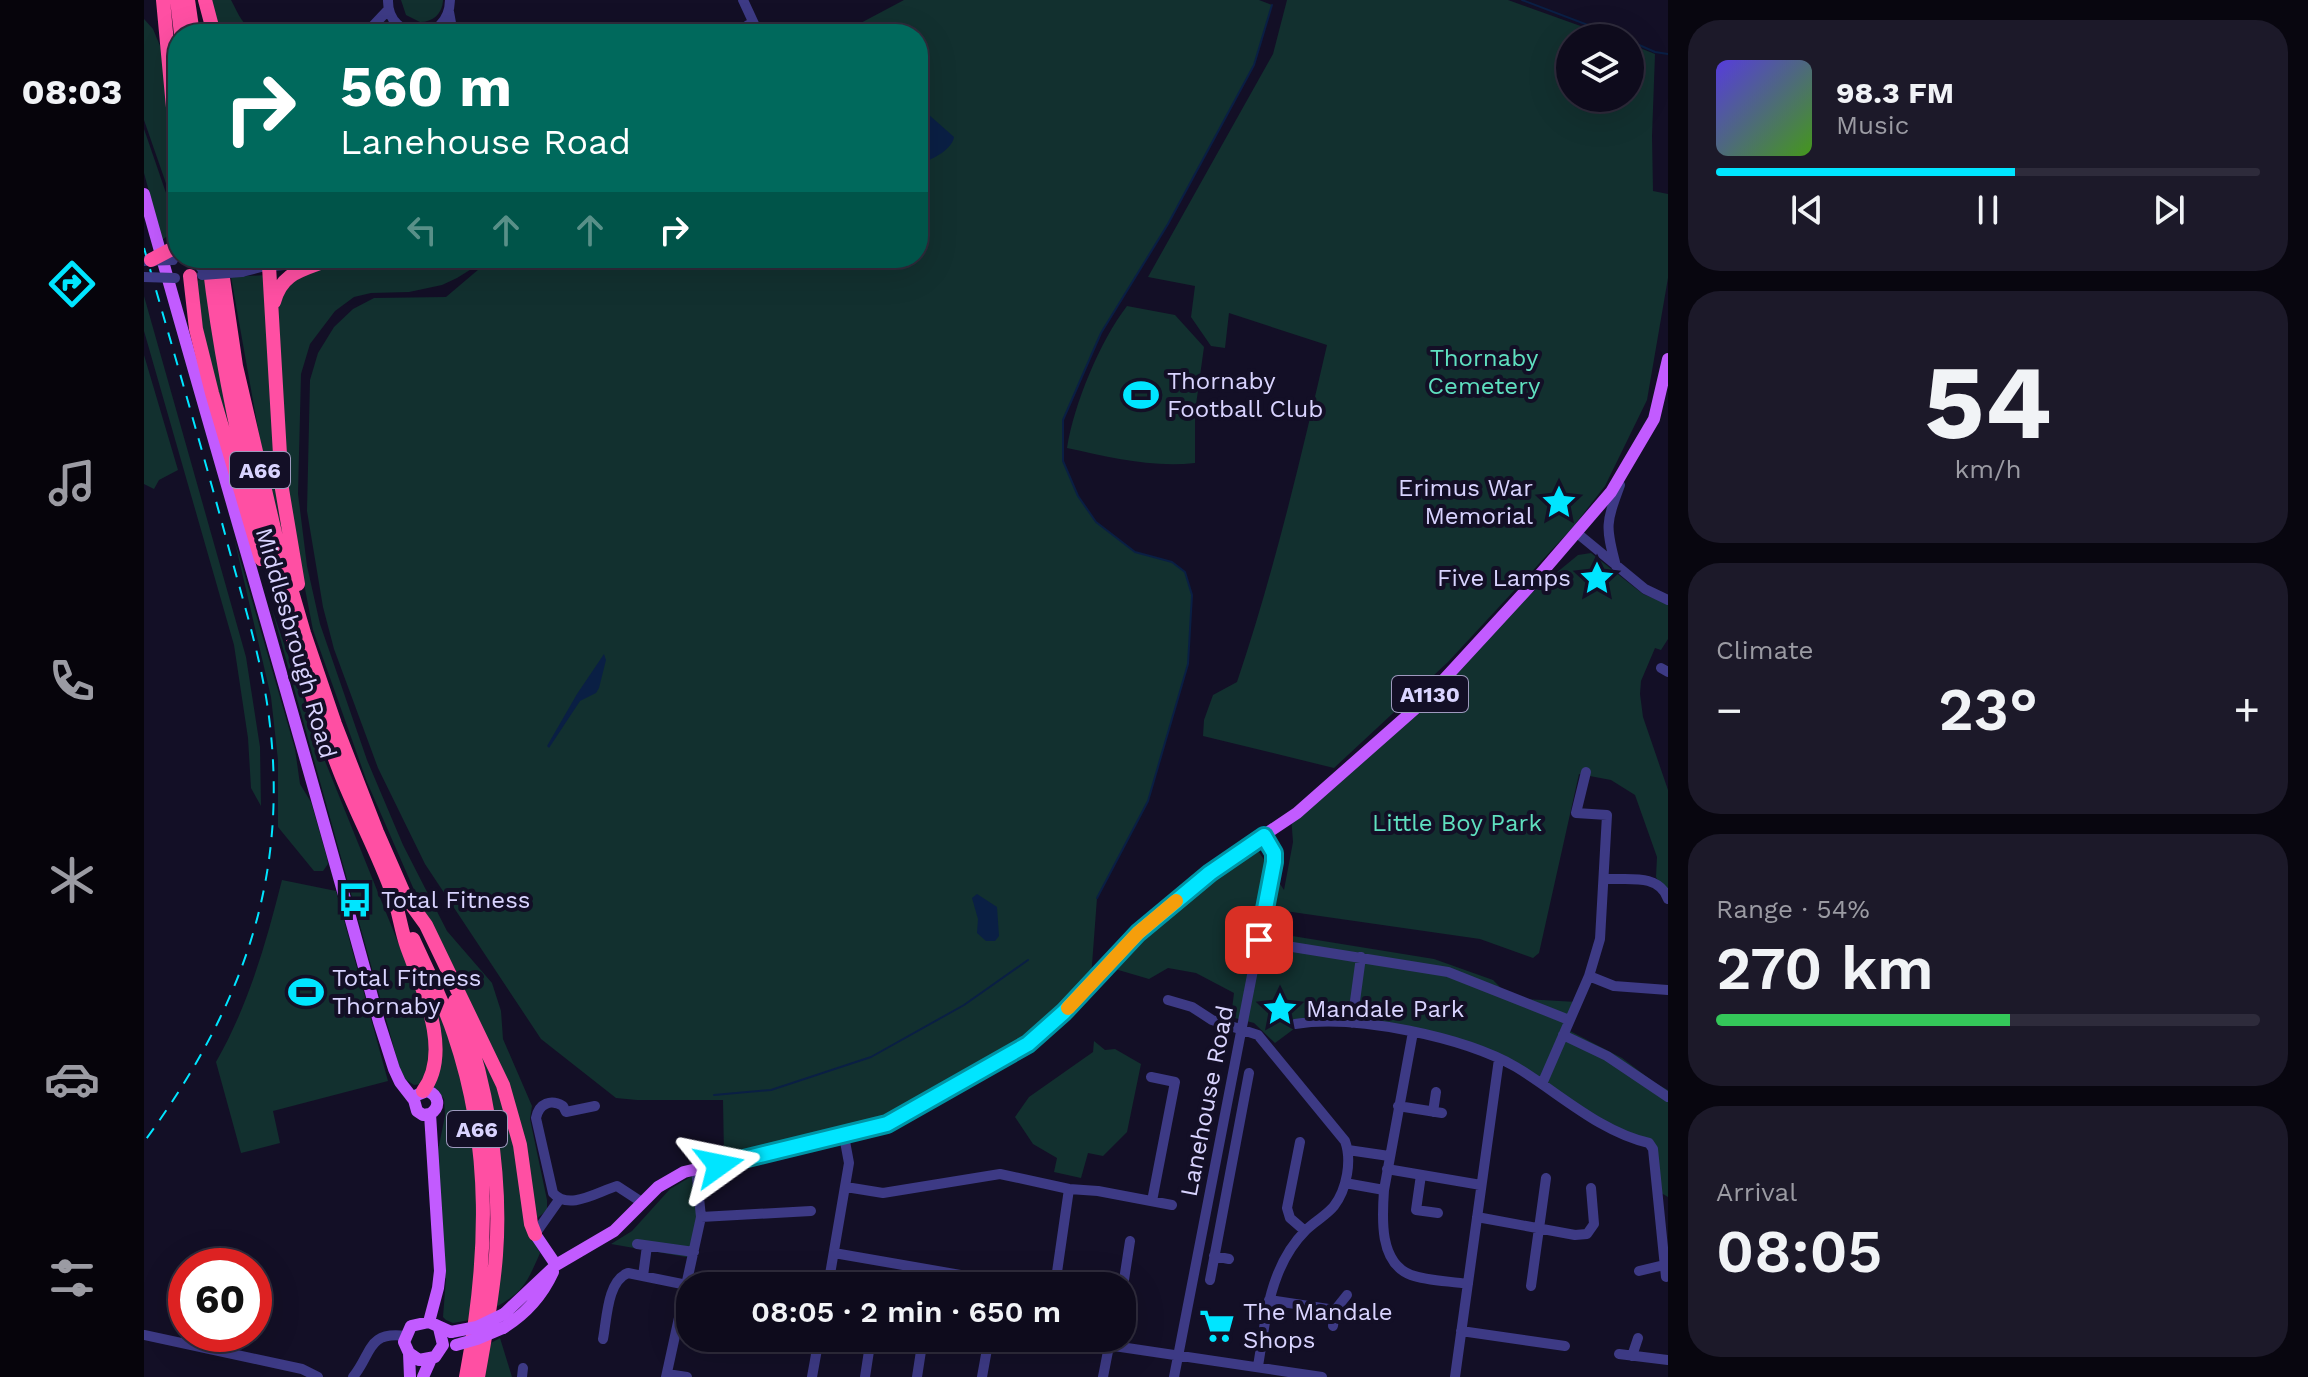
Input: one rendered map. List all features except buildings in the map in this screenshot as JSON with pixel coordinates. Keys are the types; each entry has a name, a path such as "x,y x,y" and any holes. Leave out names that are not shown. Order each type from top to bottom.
{"highway":[{"path":"163,0 168,54"},
{"path":"177,0 180,24"},
{"path":"188,0 192,24"},
{"path":"205,0 211,24"},
{"path":"148,261 168,253"},
{"path":"194,268 196,329 249,526 279,611 295,644"},
{"name":"A66","path":"194,268 226,374 265,542 295,644 340,772 399,896 458,1008 480,1080 490,1138 497,1215 493,1291 478,1377"},
{"name":"A66","path":"221,268 236,366 276,537 318,677 465,1069 479,1147 485,1216 481,1290 466,1377"},
{"name":"A66","path":"267,268 272,310 282,489 289,539 318,677"},
{"name":"A66","path":"272,310 281,284 289,274 306,268"},
{"path":"399,896 426,925 503,1085 520,1145 535,1234"},
{"name":"A66","path":"399,896 402,934 428,1006 435,1044 432,1080 419,1095"}],"main road":[{"name":"Middlesbrough Road","path":"144,194 274,641 379,1022 400,1082 419,1095 431,1092 438,1101 436,1109 423,1115 417,1111 419,1095"},
{"name":"A1130","path":"444,1331 477,1327 504,1314 556,1265 614,1231 668,1179 696,1169 887,1124 1028,1044 1064,1012 1138,933 1210,873 1297,813 1405,720 1611,492 1654,419 1668,359"},
{"name":"Middlesbrough Road","path":"430,1114 440,1271 438,1288 444,1331 444,1339 436,1355"},
{"path":"535,1234 556,1265"},
{"name":"A1130","path":"405,1336 411,1326 477,1339 503,1328 545,1291 556,1265"},
{"name":"A1130","path":"436,1355 444,1331"},
{"path":"405,1336 410,1377"},
{"path":"409,1353 419,1360 436,1355"},
{"path":"423,1377 436,1355"}],"street":[{"path":"449,7 458,0"},
{"path":"742,24 744,2"},
{"path":"744,2 755,24"},
{"path":"372,24 388,3"},
{"path":"388,3 394,21 399,24"},
{"path":"144,277 189,268"},
{"path":"1616,567 1607,528 1626,468"},
{"path":"1577,533 1645,589 1668,600"},
{"path":"1542,1084 1589,976 1600,939 1607,815 1576,813 1586,772"},
{"name":"Lanehouse Road","path":"1174,1377 1274,862 1274,853 1264,836"},
{"path":"1604,879 1654,881 1664,888 1668,899"},
{"path":"1280,945 1293,951 1361,957 1462,976 1569,1020"},
{"path":"1352,1023 1361,957"},
{"path":"1589,976 1614,986 1668,990"},
{"path":"1168,1000 1192,1007 1212,1020 1258,1035 1345,1141 1348,1150 1345,1183 1334,1206 1305,1231 1277,1275 1269,1300 1264,1371"},
{"path":"1311,1021 1312,1009"},
{"path":"1295,1024 1311,1021 1352,1023 1413,1032 1499,1059 1625,1137 1649,1143 1653,1149 1663,1203 1665,1271 1639,1271"},
{"path":"1413,1032 1384,1190 1382,1214 1385,1241 1396,1265 1411,1275 1468,1284"},
{"path":"1563,1035 1607,1056 1668,1097"},
{"path":"1455,1377 1499,1059"},
{"path":"1210,1280 1249,1073"},
{"path":"1151,1077 1175,1082 1152,1201"},
{"path":"1398,1106 1437,1112 1436,1092"},
{"path":"1245,1093 1258,1096"},
{"path":"595,1106 566,1112 558,1103 547,1103 537,1111 551,1187 559,1200 573,1203 617,1186 643,1203"},
{"path":"831,1272 849,1163 844,1136"},
{"path":"1300,1142 1287,1208 1290,1218 1305,1231"},
{"path":"1348,1150 1389,1156"},
{"path":"1283,1163 1295,1165"},
{"path":"689,1272 701,1217 696,1169"},
{"path":"1387,1169 1481,1185"},
{"path":"1214,1170 1230,1173"},
{"path":"846,1187 883,1193 1000,1174 1069,1189 1098,1191 1172,1205"},
{"path":"1421,1175 1416,1210 1438,1213"},
{"path":"1531,1286 1546,1178"},
{"path":"1345,1183 1384,1190"},
{"path":"1477,1217 1575,1235 1587,1234 1594,1224 1591,1188"},
{"path":"1057,1272 1069,1189"},
{"path":"535,1234 559,1200"},
{"path":"701,1217 811,1211"},
{"path":"1125,1272 1130,1241"},
{"path":"643,1276 642,1245 694,1252"},
{"path":"834,1253 943,1272"},
{"path":"1214,1256 1229,1259"},
{"path":"603,1339 603,1314 620,1276 628,1273 676,1280"},
{"path":"1333,1326 1335,1310 1347,1295"},
{"path":"1269,1300 1335,1310"},
{"path":"1461,1331 1565,1346"},
{"path":"676,1333 666,1376 687,1377"},
{"path":"144,1335 302,1369 318,1377"},
{"path":"353,1377 374,1340 382,1336 405,1336"},
{"path":"1632,1356 1638,1338"},
{"path":"1136,1348 1264,1371 1322,1377"},
{"path":"812,1377 817,1352"},
{"path":"865,1377 869,1352"},
{"path":"917,1377 921,1352"},
{"path":"982,1377 986,1352"},
{"path":"1103,1377 1110,1352"},
{"path":"1619,1354 1668,1360"}],"green space":[{"path":"211,0 231,0 245,24 217,24"},
{"path":"401,0 443,1 436,16 420,22 406,15"},
{"path":"904,0 1259,0 1272,5 1254,65 1168,224 1101,333 1063,420 1063,461 1078,496 1096,522 1135,552 1172,562 1185,572 1192,595 1188,664 1148,801 1097,898 1091,978 1024,1040 883,1119 724,1156 723,1100 616,1098 541,1039 425,864 378,768 334,649 323,607 307,511 310,380 318,353 334,327 353,309 374,298 446,297 480,268 928,268 928,24 859,24"},
{"name":"Thornaby Cemetery","path":"1287,0 1508,0 1575,24 1556,24 1556,112 1644,112 1644,50 1655,54 1653,191 1668,194 1668,278 1647,400 1605,486 1573,527 1448,662 1334,768 1203,736 1204,720 1213,695 1237,682 1286,515 1327,345 1229,313 1225,348 1211,346 1191,317 1195,286 1148,277 1273,54"},
{"path":"144,19 153,29 163,53 168,108 168,189 144,120"},
{"path":"144,129 168,199 168,236 162,240 144,173"},
{"path":"473,268 442,285 409,292 371,293 354,297 335,311 310,344 301,374 298,494 307,566 320,624 367,760 403,845 447,931 492,983 501,1011 503,1039 532,1106 530,1119 547,1200 547,1210 534,1221 520,1133 367,782 313,630 288,501 278,305 286,282 309,270"},
{"path":"266,275 283,543 265,468 231,277"},
{"path":"206,279 239,473 206,344 194,281"},
{"path":"144,296 246,657 260,747 261,806 251,788 248,738 234,645 144,331"},
{"path":"1127,306 1175,315 1204,347 1195,412 1195,463 1147,463 1067,448 1090,374 1107,337"},
{"path":"144,355 178,470 159,480 154,489 144,484"},
{"path":"234,538 295,749 300,784 311,802 327,858 328,864 323,871 314,871 278,827 278,760 271,697"},
{"name":"Little Boy Park","path":"1591,553 1643,594 1668,604 1668,639 1661,650 1655,648 1641,681 1640,694 1643,717 1668,790 1668,899 1656,877 1657,857 1635,795 1611,780 1579,774 1539,953 1533,958 1480,939 1285,911 1280,934 1434,959 1493,980 1504,991 1524,999 1577,1002 1566,1029 1622,1058 1668,1090 1668,1197 1656,1190 1653,1149 1627,1138 1499,1059 1413,1032 1306,1020 1275,1043 1254,1023 1231,1017 1234,993 1196,973 1168,968 1149,979 1115,969 1175,908 1245,853 1259,852 1284,890 1293,842 1291,816 1527,597 1578,555"},
{"path":"272,609 323,756 414,982 428,1031 430,1069 421,1084 414,1085 402,1077"},
{"name":"Total Fitness Thornaby","path":"282,880 336,891 388,1081 273,1111 280,1143 241,1153 216,1062 247,996"},
{"path":"428,982 449,1034 469,1106 480,1212 470,1320 453,1323 443,1317 446,1278 442,1278 437,1155 445,1116 444,1099 433,1086"},
{"path":"471,1030 509,1120 528,1225 540,1253 523,1286 496,1307 501,1251"},
{"path":"1094,1041 1105,1050 1115,1049 1141,1064 1127,1132 1103,1156 1088,1153 1081,1178 1054,1172 1057,1158 1033,1144 1015,1117 1029,1097 1093,1052"},
{"path":"692,1176 697,1212 692,1258 611,1244 632,1231 670,1189"},
{"path":"500,1338 512,1377 483,1377 489,1344"}],"water":[{"path":"928,114 954,137 947,149 928,160"},
{"path":"604,654 606,660 599,688 596,693 580,701 549,748 547,746 577,694"},
{"path":"977,894 997,907 999,936 995,941 986,941 977,933 978,919 972,898"}],"waterway":[{"path":"1522,0 1585,24"},
{"path":"1097,898 1148,801 1188,664 1192,595 1185,572 1172,562 1135,552 1096,522 1078,496 1063,461 1063,420 1101,333 1168,224 1254,65 1272,5"},
{"path":"1644,47 1668,54"},
{"path":"714,1095 771,1090 871,1057 964,1005 1028,960"}],"railway":[{"path":"144,248 256,648 269,717 274,777 272,834 264,889 250,942 231,993 207,1043 144,1142"}],"slow traffic":[{"path":"1068,1008 1138,933 1176,901"}],"place":[{"name":"Thornaby Football Club","path":"1141,395"},
{"name":"Erimus War Memorial","path":"1559,502"},
{"name":"Five Lamps","path":"1597,578"},
{"name":"Total Fitness","path":"355,900"},
{"name":"Total Fitness Thornaby","path":"306,992"},
{"name":"Mandale Park","path":"1280,1009"},
{"name":"The Mandale Shops","path":"1217,1326"}],"route":[{"path":"719,1165 887,1124 1028,1044 1064,1012 1138,933 1210,873 1264,836 1274,853 1274,862 1259,940"}]}
